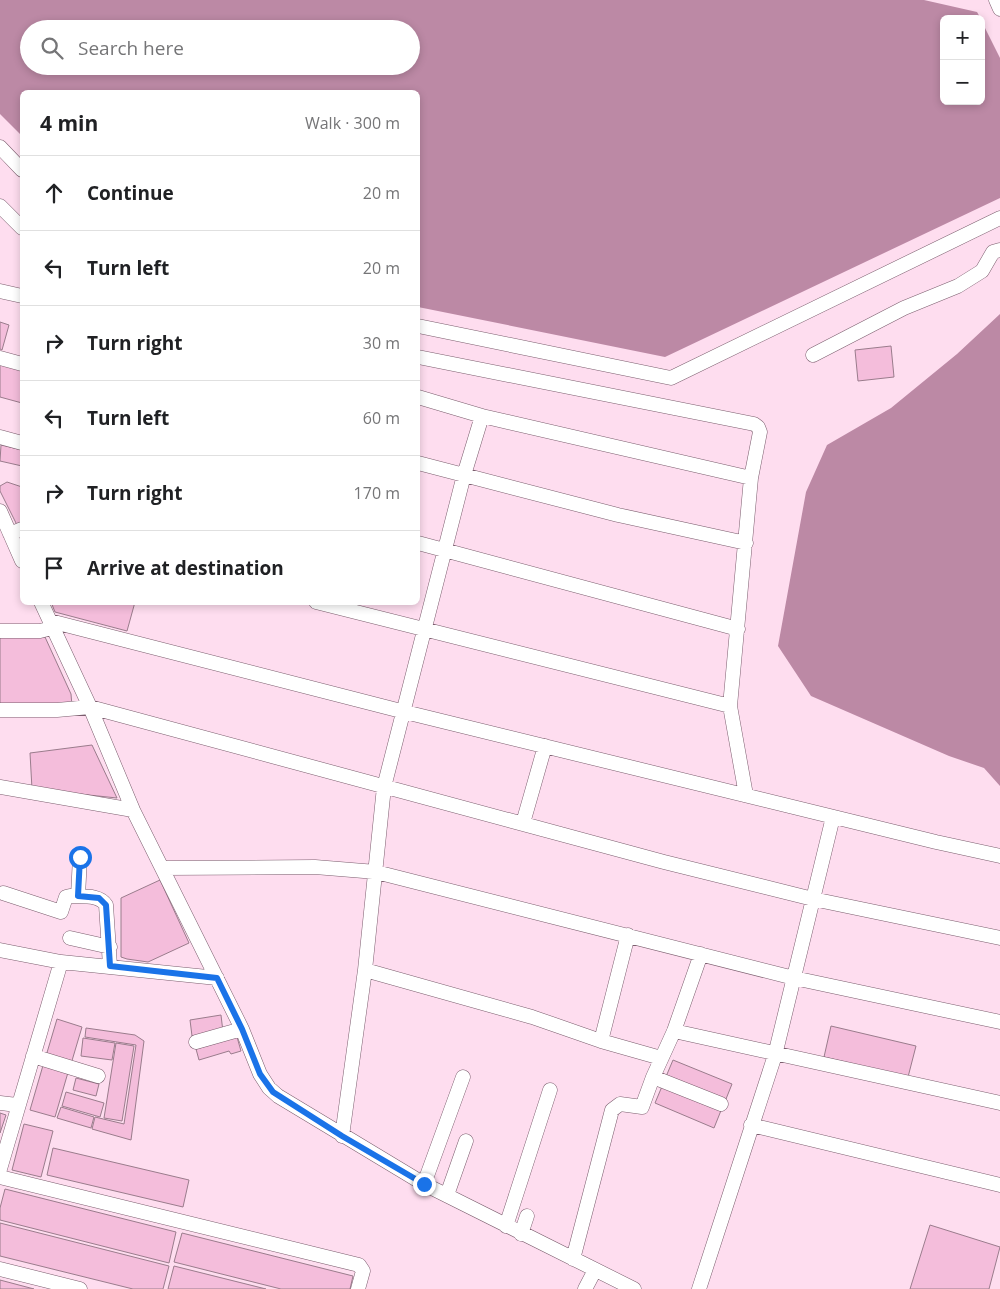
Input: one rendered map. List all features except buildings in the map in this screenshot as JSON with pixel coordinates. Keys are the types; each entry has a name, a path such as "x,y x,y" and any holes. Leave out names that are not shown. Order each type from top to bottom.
{"street":[{"path":"996,0 1000,9"},
{"path":"0,148 20,168"},
{"path":"0,206 20,226"},
{"path":"420,326 672,378 1000,218"},
{"path":"813,355 904,308 958,286 982,271 993,252 1000,250"},
{"path":"0,291 20,296"},
{"path":"420,356 754,424 758,427 760,432 751,478 730,706 746,795"},
{"path":"0,358 20,363"},
{"path":"420,398 482,416 751,478"},
{"path":"342,1136 365,970 384,787 464,475 482,416"},
{"path":"0,437 20,442"},
{"path":"420,464 618,515 746,543"},
{"path":"8,524 20,556"},
{"path":"420,544 738,628"},
{"path":"42,605 90,707 133,810 242,1029 260,1074 273,1092 342,1136 424,1184 634,1289"},
{"path":"327,605 730,706"},
{"path":"0,631 40,631 51,624 833,817 1000,856"},
{"path":"0,710 57,710 90,707 384,787 813,899 1000,938"},
{"path":"523,823 545,746"},
{"path":"1,788 133,810"},
{"path":"699,1289 775,1055 833,817"},
{"path":"78,896 80,857"},
{"path":"163,868 315,867 376,872 794,978 1000,1022"},
{"path":"3,893 61,912 66,896 99,898 106,905 110,966"},
{"path":"601,1041 628,935"},
{"path":"70,938 110,948"},
{"path":"0,950 62,962 217,978"},
{"path":"573,1259 612,1110 620,1104 642,1107 674,1030 701,954"},
{"path":"0,1170 17,1105 62,962"},
{"path":"365,970 532,1017 601,1041 661,1058"},
{"path":"196,1042 227,1035 242,1029"},
{"path":"674,1030 775,1055 1000,1103"},
{"path":"33,1056 98,1076"},
{"path":"424,1184 463,1077"},
{"path":"653,1077 720,1104"},
{"path":"506,1226 550,1090"},
{"path":"0,1103 17,1105"},
{"path":"751,1125 1000,1186"},
{"path":"447,1196 466,1141"},
{"path":"0,1176 359,1265 362,1271 358,1289"},
{"path":"521,1234 527,1216"},
{"path":"0,1269 80,1289"},
{"path":"585,1289 595,1270"}],"shaded area":[{"path":"0,0 924,0 977,12 979,15 940,15 940,105 985,105 985,28 1000,58 1000,198 665,357 420,307 420,90 20,90 20,134 0,114"},
{"path":"1000,314 1000,786 984,768 949,756 811,696 778,646 806,492 827,445 891,408 957,354"}],"route":[{"path":"80,857 78,896 99,898 104,900 106,905 110,966 217,978 242,1029 260,1074 273,1092 342,1136 424,1184"}]}
